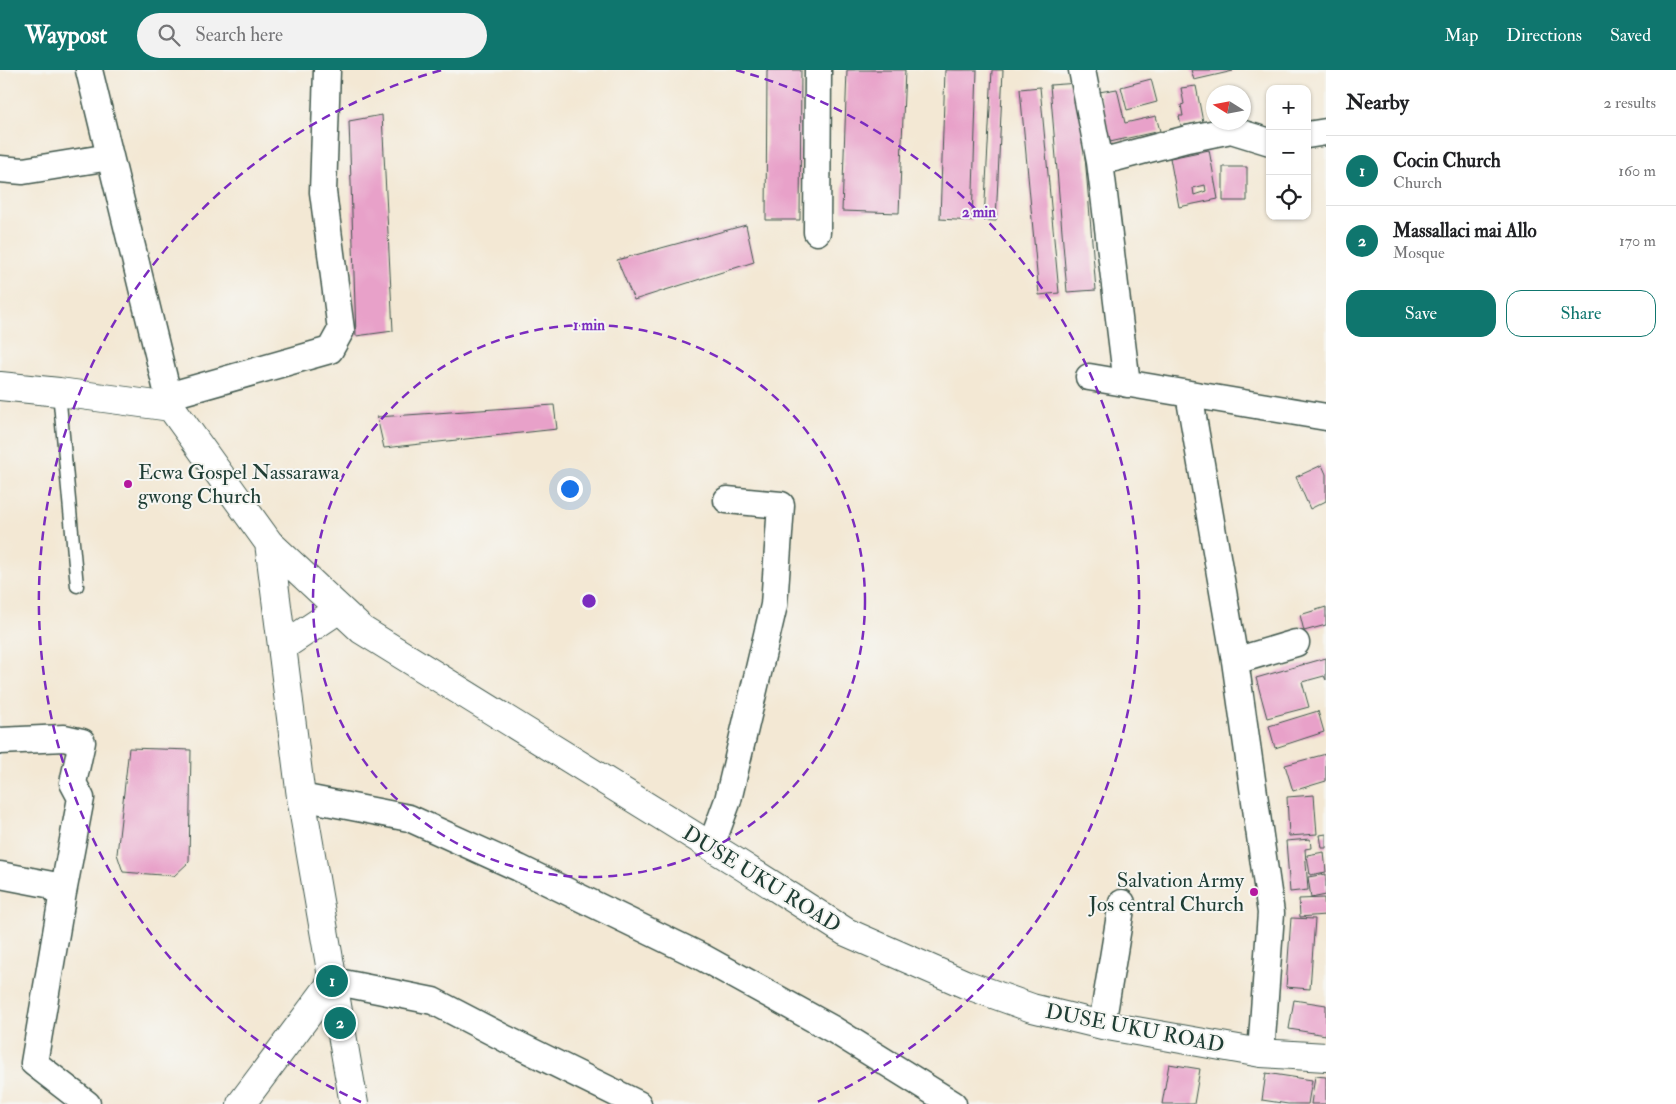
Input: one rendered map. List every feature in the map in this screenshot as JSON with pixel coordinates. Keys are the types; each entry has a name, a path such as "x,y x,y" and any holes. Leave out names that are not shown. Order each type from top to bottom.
{"street":[{"path":"89,70 170,402"},
{"path":"0,386 170,402 330,350 341,330 323,192 327,70"},
{"path":"817,232 818,70"},
{"path":"1082,70 1100,162 1127,384"},
{"path":"1100,162 1186,139 1231,130 1266,141"},
{"path":"1311,134 1326,132"},
{"path":"0,169 23,171 110,157"},
{"path":"1089,377 1326,417"},
{"path":"1189,394 1235,662 1271,913 1261,1053"},
{"name":"DUSE UKU ROAD","path":"170,402 269,543 362,630 846,932 964,984 1032,1008 1102,1025 1261,1053 1326,1057"},
{"path":"711,846 728,800 774,605 781,505 727,500"},
{"path":"269,543 301,797 354,1104"},
{"path":"282,647 339,608"},
{"path":"1235,662 1296,643"},
{"path":"0,741 64,738 82,742 73,783 81,798 34,1063 87,1104"},
{"path":"301,797 409,818 519,868 700,956 834,1030 953,1104"},
{"path":"0,875 52,885 62,898"},
{"path":"1102,1025 1122,903"},
{"path":"241,1104 333,981"},
{"path":"333,981 433,1001 638,1104"}],"lane":[{"path":"59,392 77,586"}],"building":[{"path":"767,70 801,70 800,220 766,220"},
{"path":"847,70 905,70 899,213 842,211"},
{"path":"945,70 977,70 972,221 940,219"},
{"path":"992,70 1003,70 996,221 984,220"},
{"path":"1191,70 1232,70 1233,71 1194,80"},
{"path":"1151,79 1157,102 1127,110 1121,87"},
{"path":"1079,83 1096,290 1067,292 1050,85"},
{"path":"1196,86 1203,122 1181,126 1179,116 1183,116 1181,105 1184,104 1181,88"},
{"path":"1040,87 1059,293 1039,295 1020,89"},
{"path":"1117,89 1125,123 1156,116 1160,131 1110,142 1099,92"},
{"path":"382,115 393,331 356,336 349,121"},
{"path":"1209,150 1218,199 1179,207 1170,158","holes":["1205,185 1206,191 1194,195 1193,188"]},
{"path":"1223,167 1247,167 1247,201 1223,201"},
{"path":"746,225 754,262 634,300 617,260"},
{"path":"554,405 557,429 384,448 377,417"},
{"path":"1322,465 1326,474 1326,501 1310,509 1296,477"},
{"path":"1326,607 1326,625 1304,631 1300,615"},
{"path":"1326,658 1326,680 1324,676 1302,682 1309,707 1267,718 1256,678"},
{"path":"1318,711 1324,732 1275,748 1269,726"},
{"path":"129,748 191,750 189,862 174,876 123,872 117,854"},
{"path":"1326,754 1326,781 1293,791 1285,765"},
{"path":"1314,795 1317,834 1289,836 1287,797"},
{"path":"1326,834 1326,848 1322,848 1320,835"},
{"path":"1310,839 1311,848 1305,849 1308,890 1290,892 1286,841"},
{"path":"1324,852 1326,872 1310,875 1307,855"},
{"path":"1326,874 1326,895 1311,898 1308,877"},
{"path":"1324,898 1325,915 1300,917 1299,899"},
{"path":"1291,918 1315,919 1310,989 1286,987"},
{"path":"1294,1000 1326,1005 1326,1035 1289,1029"},
{"path":"1169,1064 1200,1069 1194,1104 1162,1104"},
{"path":"1266,1073 1312,1080 1308,1104 1288,1104 1262,1100"},
{"path":"1315,1076 1326,1077 1326,1104 1311,1104"}],"place":[{"name":"Ecwa Gospel Nassarawa gwong Church","path":"128,484"},
{"name":"Salvation Army Jos central Church","path":"1254,892"},
{"name":"Cocin Church","path":"332,981"},
{"name":"Massallaci mai Allo","path":"340,1023"}]}
